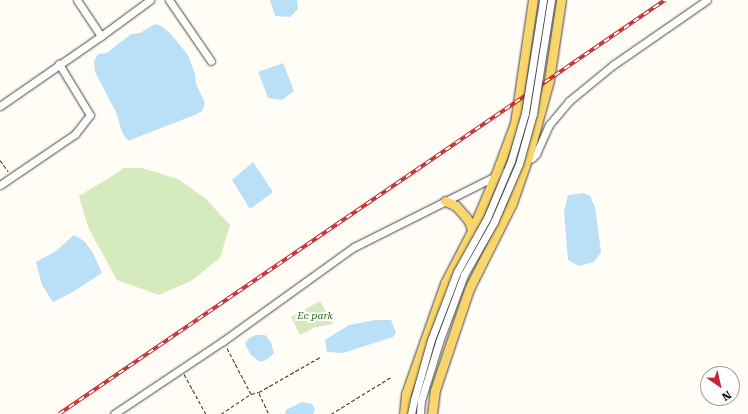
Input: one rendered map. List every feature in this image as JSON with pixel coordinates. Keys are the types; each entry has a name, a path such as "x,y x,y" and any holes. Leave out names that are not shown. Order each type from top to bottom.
{"main road":[{"path":"404,414 406,394 445,283 472,231 496,174 515,123 532,0"},
{"path":"432,414 435,390 469,289 512,203 527,160 549,80 561,0"},
{"path":"445,201 456,206 466,216 472,231"}],"street":[{"path":"77,0 101,36"},
{"path":"0,106 150,0"},
{"path":"169,0 211,61"},
{"path":"411,414 431,340 457,272 487,218 511,161 525,112 543,0"},
{"path":"420,414 422,401 439,342 464,275 494,222 519,164 533,114 551,0"},
{"path":"114,414 223,341 354,247 496,174 527,160 536,154 549,125 568,101 613,65 707,0"},
{"path":"0,185 75,134 90,115 59,64"}],"path":[{"path":"0,160 9,173"},
{"path":"223,341 251,394"},
{"path":"221,414 251,394 259,392 320,357"},
{"path":"181,369 206,414"},
{"path":"330,414 391,377"},
{"path":"259,392 269,414"}],"green space":[{"path":"123,168 142,168 178,179 205,198 230,225 220,258 191,281 159,295 117,280 88,227 79,196"},
{"name":"Ec park","path":"320,301 333,324 316,327 300,335 291,317"}],"water":[{"path":"270,0 297,0 298,9 290,17 275,16"},
{"path":"155,24 161,26 170,33 188,55 195,74 196,84 205,103 202,111 197,114 128,141 122,132 116,112 95,72 94,61 98,54 107,53 131,34 140,33"},
{"path":"283,63 294,91 282,100 268,98 258,72"},
{"path":"253,162 273,192 250,209 232,180"},
{"path":"583,193 590,196 595,207 601,252 594,262 579,266 568,260 564,212 568,195"},
{"path":"74,235 84,241 92,251 102,273 71,293 53,302 42,285 36,262 56,251"},
{"path":"375,320 391,320 396,333 393,337 343,353 327,352 325,340 349,325"},
{"path":"256,335 265,335 271,342 274,353 266,360 260,362 251,355 245,344 249,338"},
{"path":"302,402 312,404 315,410 313,414 285,414 286,410"}],"railway":[{"path":"59,414 665,0"}]}
